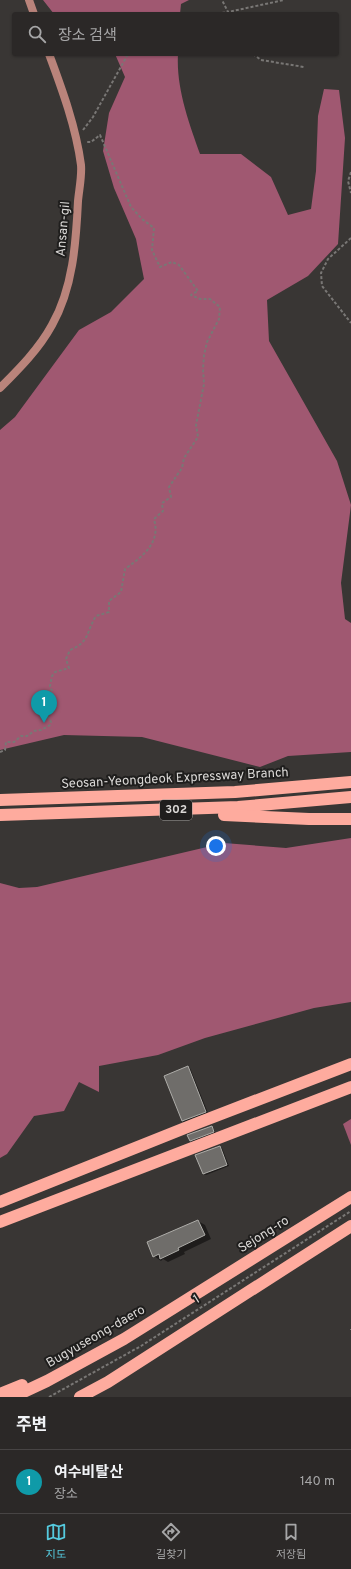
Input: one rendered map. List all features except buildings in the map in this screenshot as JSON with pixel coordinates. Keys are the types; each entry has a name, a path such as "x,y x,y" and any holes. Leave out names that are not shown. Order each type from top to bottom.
{"highway":[{"name":"Seosan-Yeongdeok Expressway Branch","path":"0,800 234,792 351,782"},
{"name":"302","path":"0,815 238,807 351,797"},
{"path":"151,810 309,820 351,819"},
{"path":"0,1202 351,1064"},
{"path":"0,1222 351,1087"},
{"name":"Sejong-ro","path":"191,1297 351,1197"},
{"path":"80,1397 108,1382 351,1226"},
{"name":"Bugyuseong-daero","path":"13,1397 124,1339 191,1297"},
{"path":"0,1394 84,1360"}],"street":[{"path":"29,0 33,12"},
{"name":"Ansan-gil","path":"0,388 38,347 53,325 64,300 72,266 81,166 76,141 61,87 50,56"}],"path":[{"path":"222,0 228,12"},
{"path":"232,12 284,0"},
{"path":"76,141 93,117 127,56"},
{"path":"256,56 261,60 304,67"},
{"path":"0,752 6,750 6,742 14,742 21,736 27,736 34,731 41,730 50,725 51,722 47,715 52,711 53,694 50,686 52,676 55,672 69,668 66,659 70,650 79,646 87,639 96,616 109,612 109,601 121,592 125,569 136,561 151,546 155,538 157,528 154,519 164,511 162,503 171,496 169,487 182,468 184,458 198,436 196,425 204,384 204,355 207,342 219,319 220,307 210,299 200,299 191,295 198,291 179,264 172,262 160,267 152,250 154,228 142,219 131,207 100,136 92,142 76,141"},
{"path":"351,172 348,181 351,193"},
{"path":"351,238 328,259 321,273 322,286 351,323"},
{"name":"1","path":"49,1397 141,1346 351,1212"}],"shaded area":[{"path":"43,0 189,0 181,4 180,12 52,12"},
{"path":"116,56 178,56 181,92 200,154 241,154 271,177 288,215 311,209 316,171 318,116 324,89 339,90 345,138 338,244 308,276 267,300 269,341 337,461 351,505 341,583 345,619 351,623 351,752 288,756 260,767 142,737 64,735 0,750 0,430 15,417 79,330 111,312 144,279 136,239 114,188 103,151 109,113 125,77"},
{"path":"351,838 351,1002 314,1008 205,1038 158,1055 99,1066 99,1092 79,1082 64,1111 34,1116 7,1154 0,1158 0,883 19,888 37,887 224,843 286,848"},
{"path":"351,1119 351,1145 343,1124"}],"place":[{"name":"여수비탈산","path":"44,723"}]}
